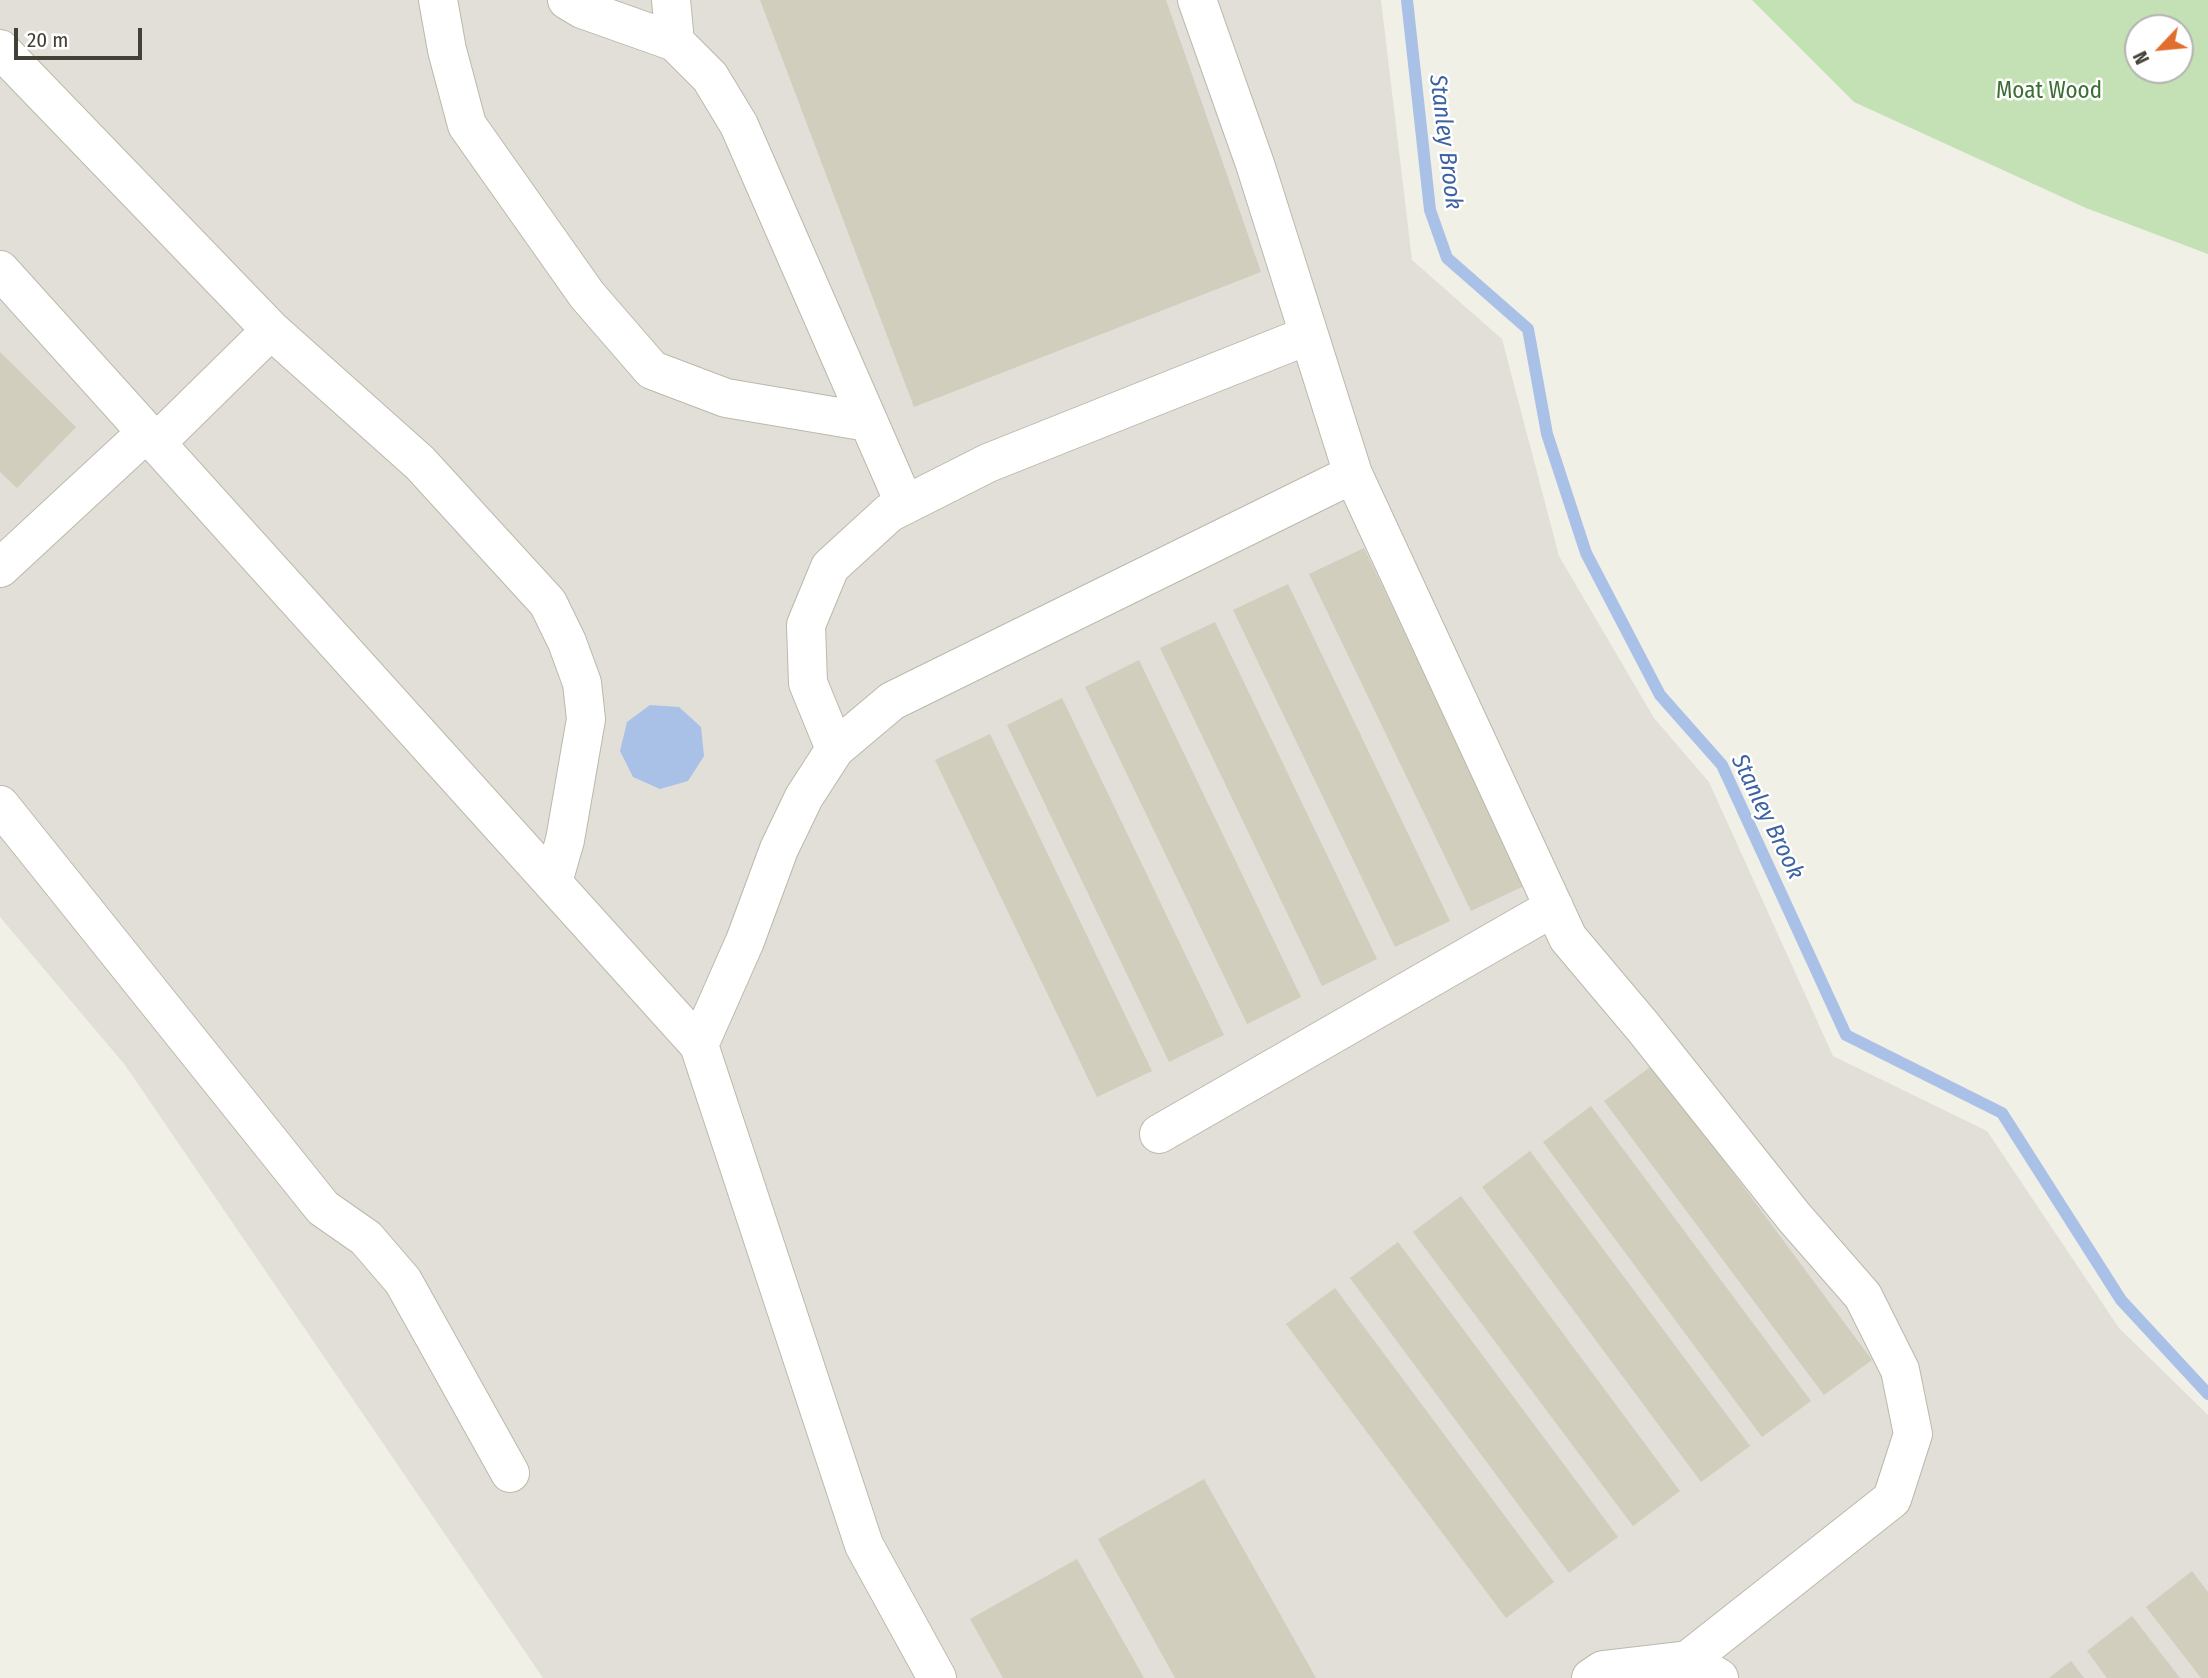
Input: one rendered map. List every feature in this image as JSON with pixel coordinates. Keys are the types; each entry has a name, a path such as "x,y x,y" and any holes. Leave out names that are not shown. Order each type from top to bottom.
{"lane":[{"path":"438,0 447,50 467,125 587,295 652,370 726,398 868,422"},
{"path":"567,0 582,9 675,42 710,77 739,125 905,505"},
{"path":"671,0 675,42"},
{"path":"1197,0 1255,164 1353,474 1568,937 1794,1217 1863,1297 1900,1370 1913,1434 1892,1499 1704,1669 1603,1670 1591,1678"},
{"path":"0,49 271,330 420,463 548,603 567,642 582,683 586,719 565,840 553,883"},
{"path":"0,270 699,1045 864,1545 937,1678"},
{"path":"0,568 271,330"},
{"path":"835,748 808,683 806,625 830,567 889,513 988,463 1309,335"},
{"path":"699,1045 745,941 779,849 804,797 835,748 892,701 1353,474"},
{"path":"0,805 323,1208 366,1238 403,1281 510,1473"},
{"path":"1159,1134 1554,907"}],"shaded area":[{"path":"0,0 1381,0 1412,260 1502,339 1559,556 1654,718 1709,782 1833,1056 1987,1131 2119,1328 2208,1415 2208,1678 543,1678 125,1065 0,917"}],"green space":[{"name":"Moat Wood","path":"1752,0 2208,0 2208,254 2086,208 1854,102"}],"water":[{"path":"650,705 679,707 701,727 704,756 688,781 660,789 633,777 620,751 627,722"}],"building":[{"path":"760,0 1166,0 1261,272 914,407"},
{"path":"0,352 76,427 17,488 0,472"},
{"path":"1364,548 1526,885 1471,911 1309,574"},
{"path":"1288,584 1450,921 1395,947 1233,610"},
{"path":"1215,622 1377,959 1322,986 1160,648"},
{"path":"1139,660 1301,997 1247,1024 1085,687"},
{"path":"1062,698 1224,1035 1169,1062 1007,725"},
{"path":"990,734 1152,1071 1097,1097 935,760"},
{"path":"1653,1065 1872,1360 1824,1395 1604,1101"},
{"path":"1591,1106 1811,1401 1762,1437 1543,1142"},
{"path":"1530,1151 1750,1446 1701,1482 1482,1187"},
{"path":"1461,1196 1680,1491 1633,1526 1413,1232"},
{"path":"1398,1242 1618,1537 1569,1573 1350,1278"},
{"path":"1335,1288 1554,1582 1506,1618 1286,1324"},
{"path":"1204,1479 1316,1678 1175,1678 1098,1539"},
{"path":"1077,1559 1144,1678 1003,1678 970,1619"},
{"path":"2192,1571 2208,1592 2208,1678 2201,1678 2146,1607"},
{"path":"2132,1616 2180,1678 2107,1678 2087,1651"},
{"path":"2071,1661 2084,1678 2049,1678"}],"waterway":[{"name":"Stanley Brook","path":"1407,0 1430,210 1447,258 1528,329 1547,434 1586,553 1660,695 1722,765 1846,1035 2002,1113 2121,1300 2208,1394"}]}
